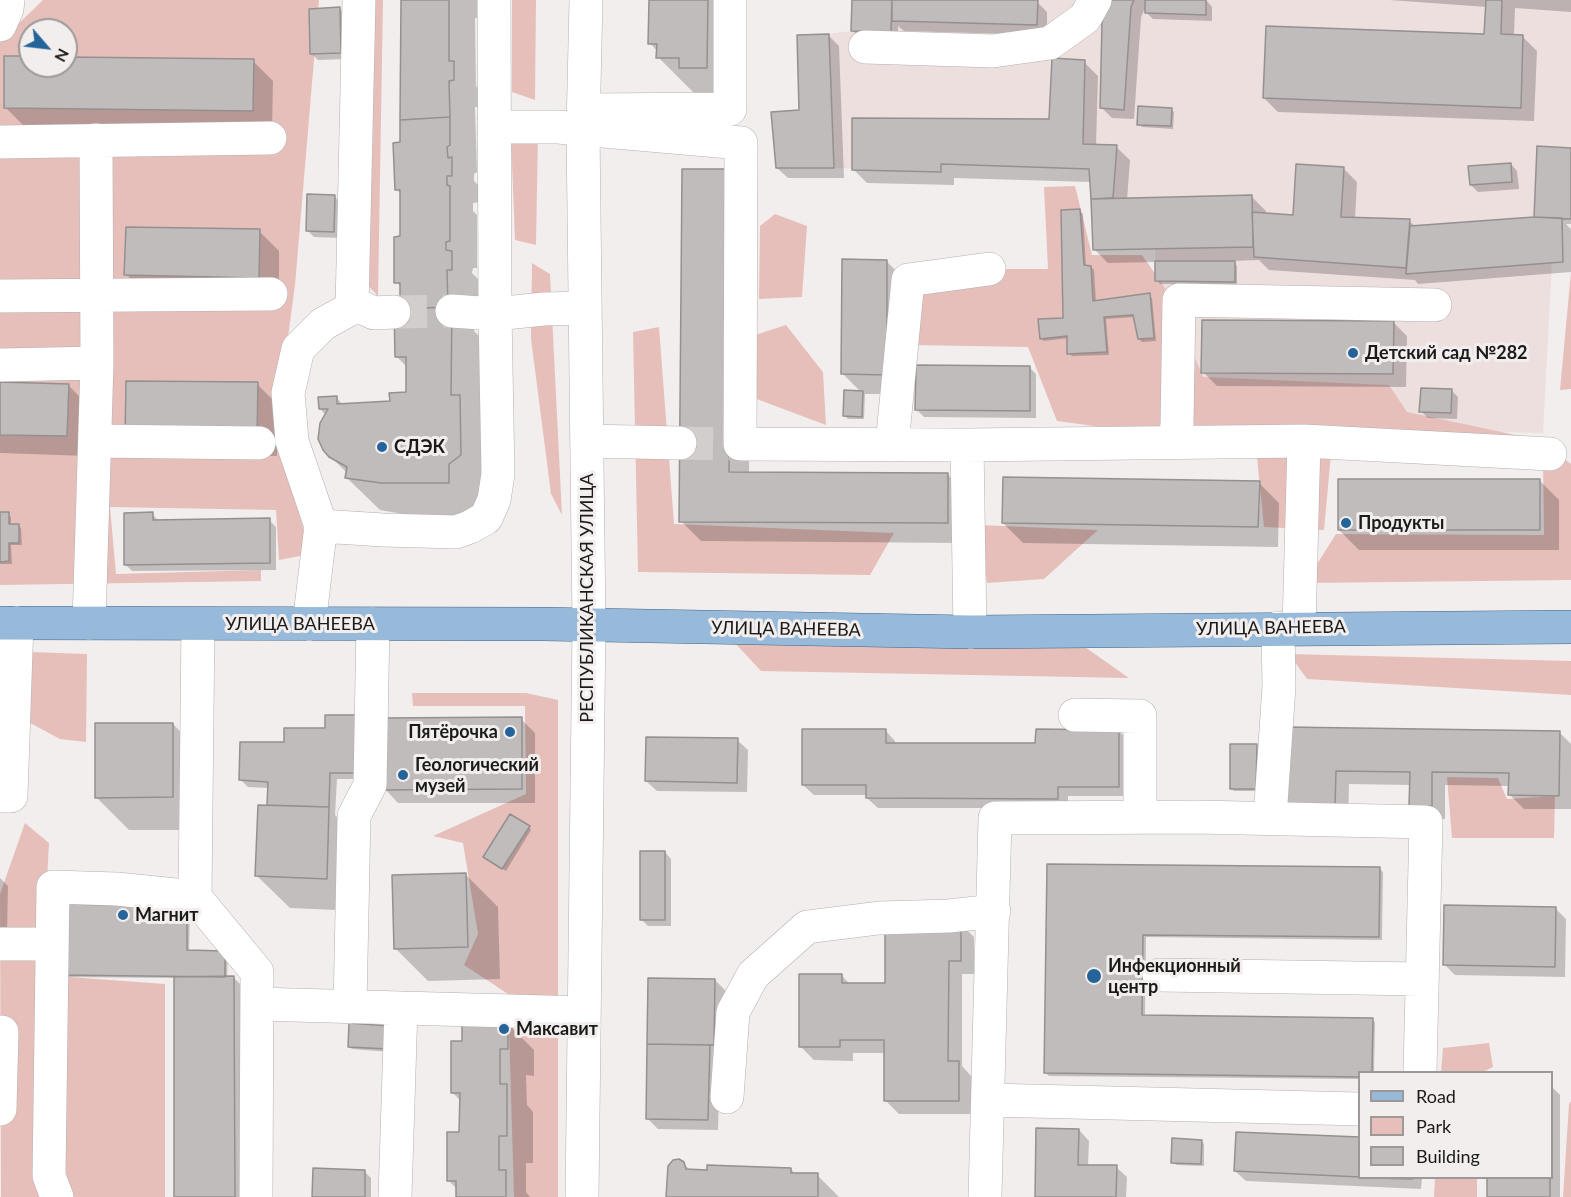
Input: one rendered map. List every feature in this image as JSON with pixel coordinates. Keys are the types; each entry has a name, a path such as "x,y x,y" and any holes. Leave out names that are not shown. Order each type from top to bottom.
{"main road":[{"name":"УЛИЦА ВАНЕЕВА","path":"8,623 589,626 970,632 1571,627"}],"street":[{"path":"0,25 8,0"},
{"path":"352,308 359,0"},
{"path":"321,526 456,532 486,518 494,500 498,474 494,0"},
{"name":"РЕСПУБЛИКАНСКАЯ УЛИЦА","path":"582,1197 589,626 584,120 586,0"},
{"path":"495,127 558,128 584,120 730,110 730,0"},
{"path":"865,47 993,51 1050,43 1085,18 1095,0"},
{"path":"584,120 741,143 735,444 967,445 1304,441 1550,454"},
{"path":"0,142 270,138"},
{"path":"89,623 98,294 96,140"},
{"path":"892,445 908,280 989,269"},
{"path":"0,296 272,294"},
{"path":"1175,442 1179,300 1435,305"},
{"path":"309,624 321,526 292,441 288,393 298,350 323,324 352,308 363,308 374,313 394,312"},
{"path":"452,311 495,314 585,308"},
{"path":"0,365 97,363"},
{"path":"95,441 259,443"},
{"path":"587,441 680,443"},
{"path":"1270,819 1279,687 1288,628 1304,441"},
{"path":"967,445 970,632"},
{"path":"0,796 11,796 8,623"},
{"path":"198,624 195,897 257,972 256,1197"},
{"path":"350,1006 354,816 370,784 373,624"},
{"path":"1075,715 1140,716 1140,817"},
{"path":"985,1197 995,818 1140,817 1426,822 1420,1071"},
{"path":"57,1197 49,1176 53,887 117,889 195,897"},
{"path":"727,1096 733,1012 753,975 807,927 879,918 949,916 994,911"},
{"path":"0,944 52,944"},
{"path":"1159,975 1422,979"},
{"path":"257,1004 584,1013"},
{"path":"395,1197 402,1008"},
{"path":"2,1032 0,1109 50,1130"},
{"path":"988,1100 1358,1109"}],"shaded area":[{"path":"852,0 1571,0 1571,219 1562,219 1563,262 1552,263 1543,433 1161,424 1155,249 1093,250 1089,169 941,164 941,172 776,168 771,112 799,109 797,35 851,31"}],"green space":[{"path":"0,0 13,29 18,24 18,78 78,78 78,18 24,18 43,0 319,0 295,285 276,427 310,554 279,560 276,510 110,507 116,574 261,570 261,581 0,585"},
{"path":"365,0 383,0 378,296 360,277"},
{"path":"512,0 536,0 535,100 512,92"},
{"path":"538,132 536,245 515,240 511,137"},
{"path":"1075,186 1092,255 1142,255 1167,291 1203,377 1389,385 1407,412 1539,440 1571,464 1571,580 1305,583 1336,534 1544,535 1543,459 1331,454 1324,530 1264,527 1256,448 1057,421 1028,347 912,345 905,269 1048,269 1044,187"},
{"path":"775,214 807,226 802,297 759,299 760,226"},
{"path":"532,263 550,274 562,515 551,494 531,339"},
{"path":"1571,272 1571,389 1560,390"},
{"path":"786,325 823,372 826,425 754,398 755,335"},
{"path":"659,327 674,524 894,533 870,575 638,572 633,332"},
{"path":"979,525 1098,530 1044,579 987,583"},
{"path":"734,642 1085,647 1129,678 761,671"},
{"path":"30,652 87,654 86,742 60,739 19,717"},
{"path":"1289,654 1571,661 1571,695 1307,679"},
{"path":"412,693 526,693 558,700 558,1197 514,1197 508,994 464,965 478,934 463,843 433,836 526,794 525,706 413,706"},
{"path":"1447,777 1498,778 1507,799 1555,796 1554,838 1452,838"},
{"path":"25,823 49,843 42,975 165,984 165,1197 1,1197 0,894"},
{"path":"1489,1043 1493,1067 1485,1071 1441,1071 1443,1048"},
{"path":"1571,1101 1571,1197 1563,1197 1569,1104"},
{"path":"1435,1179 1477,1179 1477,1197 1434,1197"}],"building":[{"path":"401,0 449,0 449,61 454,61 454,80 449,81 450,117 400,120"},
{"path":"649,0 708,0 707,68 679,68 679,58 656,58 657,44 648,44"},
{"path":"852,0 892,0 891,32 851,31"},
{"path":"892,0 1038,0 1037,25 892,21"},
{"path":"1106,0 1134,0 1131,7 1124,110 1100,108 1102,23"},
{"path":"1145,0 1206,0 1206,15 1145,13"},
{"path":"1486,0 1502,0 1501,34 1523,35 1521,108 1263,98 1266,26 1484,34"},
{"path":"340,7 341,53 310,54 309,9"},
{"path":"829,34 834,168 776,168 771,112 799,110 797,35"},
{"path":"4,56 18,56 18,78 78,78 78,57 254,59 253,111 4,108"},
{"path":"1052,58 1085,60 1083,144 1117,145 1113,198 1091,199 1089,169 941,164 941,172 852,170 852,118 1049,119"},
{"path":"1138,106 1172,108 1171,126 1137,125"},
{"path":"450,117 450,145 447,147 448,158 452,157 452,176 447,176 447,185 450,186 450,241 446,242 446,250 452,251 452,270 447,270 448,307 400,309 400,283 394,283 394,237 400,236 400,190 395,190 393,143 400,142 400,120"},
{"path":"1537,146 1571,148 1571,219 1534,217"},
{"path":"1511,163 1512,182 1470,185 1468,166"},
{"path":"1296,164 1344,167 1341,217 1410,219 1406,268 1254,257 1252,212 1293,215"},
{"path":"682,169 732,169 729,472 948,473 948,523 679,522"},
{"path":"307,194 335,195 334,232 306,231"},
{"path":"1252,195 1253,247 1093,250 1091,199"},
{"path":"1080,209 1084,265 1091,266 1093,301 1150,293 1154,338 1138,339 1133,315 1104,317 1107,352 1067,354 1067,336 1040,339 1038,319 1063,318 1061,210"},
{"path":"1534,217 1562,218 1563,262 1406,274 1410,226"},
{"path":"126,227 260,229 259,278 124,275"},
{"path":"842,259 887,260 887,375 841,374"},
{"path":"1155,261 1235,261 1235,282 1155,281"},
{"path":"452,307 451,395 460,395 461,455 449,464 449,483 381,483 345,478 347,467 329,457 318,439 320,423 328,409 319,409 318,397 337,396 337,404 390,401 389,393 406,392 406,357 395,357 394,309"},
{"path":"1202,320 1394,321 1393,374 1201,373"},
{"path":"916,365 1030,366 1030,411 915,410"},
{"path":"126,381 258,382 257,437 125,436"},
{"path":"0,382 69,384 67,436 0,435"},
{"path":"1421,388 1452,389 1451,413 1419,412"},
{"path":"844,390 863,391 862,417 843,416"},
{"path":"1003,477 1260,481 1258,527 1002,523"},
{"path":"1338,479 1540,479 1540,530 1338,530"},
{"path":"0,512 9,512 9,524 19,524 19,543 9,543 9,561 0,562"},
{"path":"153,512 153,520 270,518 270,563 124,565 124,513"},
{"path":"325,715 360,715 360,773 330,773 329,807 267,805 268,782 239,780 240,742 284,742 284,728 325,728"},
{"path":"522,717 522,789 383,790 383,718"},
{"path":"95,723 173,723 173,797 95,798"},
{"path":"1285,727 1560,731 1559,796 1508,795 1509,773 1432,772 1432,806 1409,806 1410,772 1336,771 1335,808 1284,808"},
{"path":"802,729 886,729 886,743 1035,743 1036,729 1119,730 1119,787 1058,787 1058,799 866,798 866,785 802,785"},
{"path":"646,737 738,738 737,783 645,781"},
{"path":"1230,744 1257,744 1256,789 1230,789"},
{"path":"258,805 329,807 327,879 255,876"},
{"path":"510,814 530,826 502,869 483,857"},
{"path":"640,851 665,851 665,920 640,920"},
{"name":"Инфекционный центр","path":"1047,864 1380,867 1379,937 1143,935 1142,1015 1373,1018 1372,1071 1358,1071 1358,1077 1044,1073"},
{"path":"466,873 468,947 394,949 392,875"},
{"path":"62,904 187,906 187,950 225,951 225,977 61,975"},
{"path":"1444,905 1556,907 1555,967 1443,965"},
{"path":"885,921 961,922 961,961 949,961 948,1061 959,1061 959,1101 884,1101 884,1040 840,1040 840,1047 799,1047 799,974 842,974 842,983 885,983"},
{"path":"234,976 235,1197 174,1197 174,977"},
{"path":"648,978 715,979 714,1045 647,1044"},
{"path":"462,1021 508,1021 508,1049 500,1049 500,1084 507,1084 507,1136 499,1136 499,1170 506,1170 506,1197 456,1197 456,1181 447,1181 447,1132 459,1132 460,1093 451,1093 451,1041 462,1041"},
{"path":"349,1023 389,1026 388,1049 348,1047"},
{"path":"647,1044 710,1045 708,1120 646,1119"},
{"path":"1036,1128 1079,1129 1078,1165 1117,1165 1116,1197 1035,1197"},
{"path":"1236,1132 1358,1137 1358,1177 1234,1171"},
{"path":"1172,1138 1202,1140 1201,1164 1171,1163"},
{"path":"679,1159 684,1162 686,1169 707,1170 707,1165 791,1168 791,1173 818,1173 818,1197 666,1197 668,1166 673,1160"},
{"path":"313,1168 365,1170 365,1197 312,1197"},
{"path":"1487,1179 1550,1179 1550,1197 1487,1197"}],"tunnel":[{"path":"394,312 452,311"},
{"path":"680,443 730,444"}],"place":[{"name":"Детский сад №282","path":"1353,353"},
{"name":"СДЭК","path":"382,447"},
{"name":"Продукты","path":"1346,523"},
{"name":"Пятёрочка","path":"510,732"},
{"name":"Геологический музей","path":"403,775"},
{"name":"Магнит","path":"123,915"},
{"name":"Инфекционный центр","path":"1094,976"},
{"name":"Максавит","path":"504,1029"}]}
